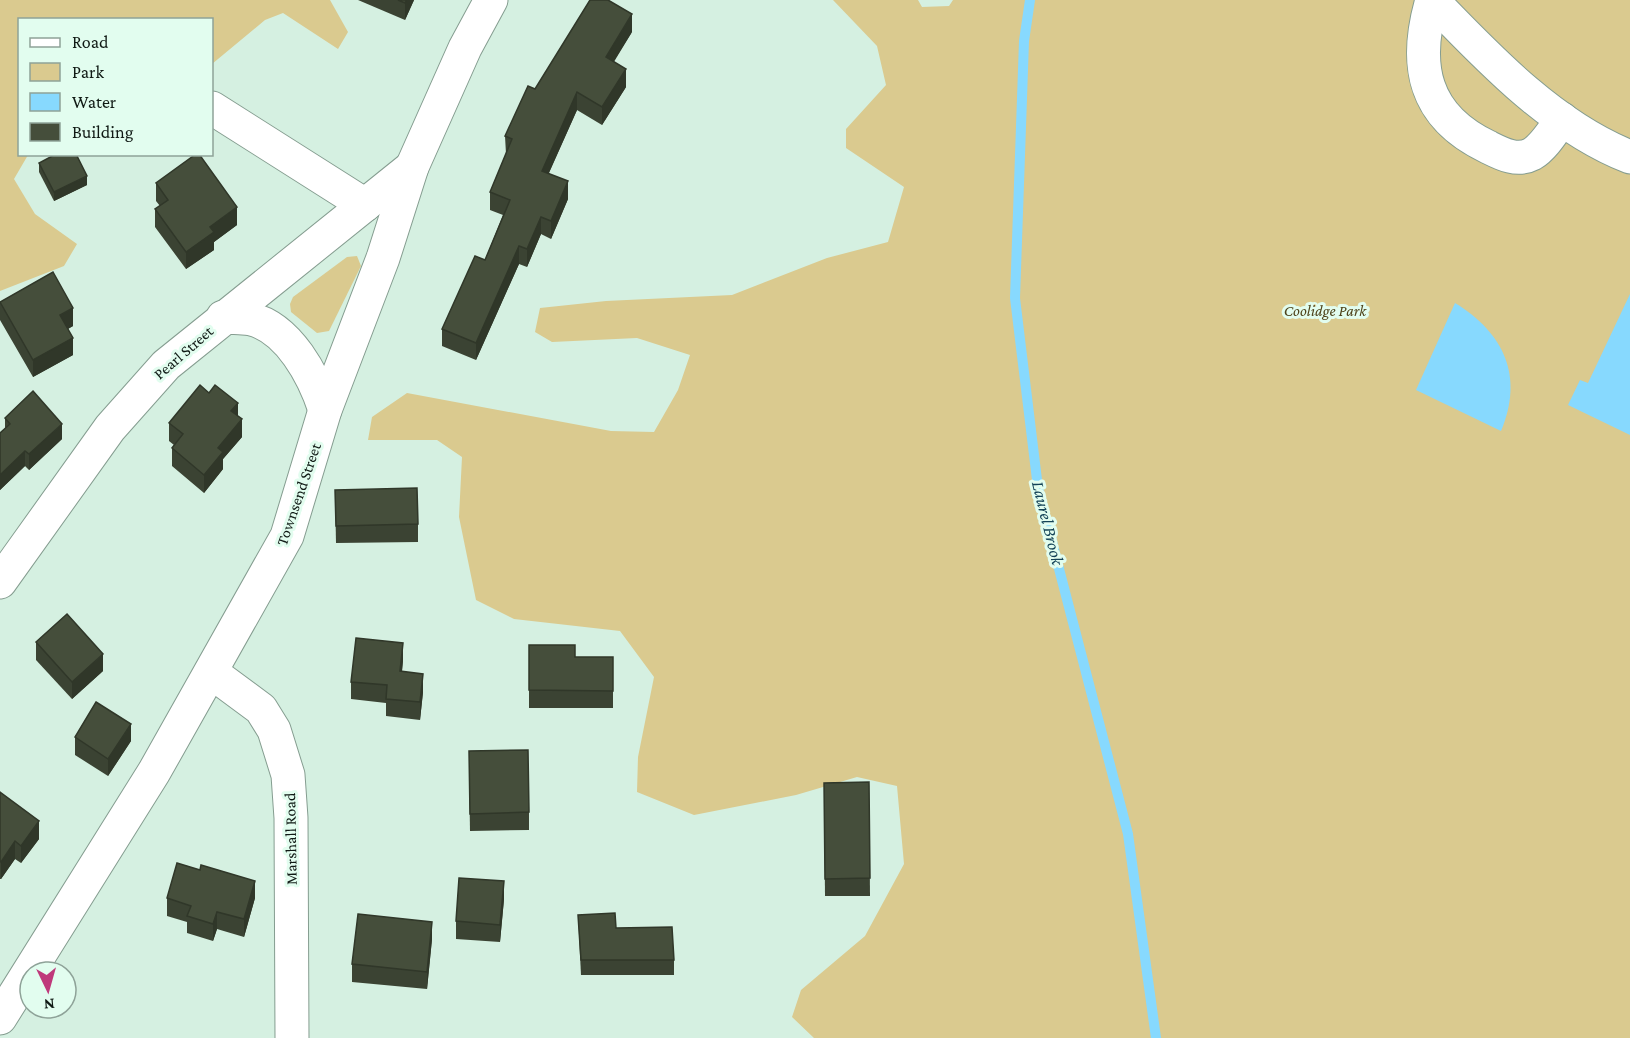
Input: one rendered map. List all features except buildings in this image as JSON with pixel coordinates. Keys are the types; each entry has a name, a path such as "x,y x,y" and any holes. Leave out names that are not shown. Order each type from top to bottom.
{"street":[{"name":"Townsend Street","path":"0,1018 154,772 287,536 325,410 383,258 412,166 465,48 490,0"},
{"path":"1562,119 1533,153 1520,158 1506,156 1478,142 1449,121 1435,104 1427,82 1422,56 1423,30 1432,0 1488,58 1562,119 1608,148 1630,157"},
{"path":"213,109 365,205"},
{"name":"Pearl Street","path":"0,582 110,428 166,365 412,166"},
{"path":"223,318 252,319 279,335 304,361 318,386 325,410"},
{"name":"Marshall Road","path":"211,672 261,709 274,730 288,774 291,818 292,1038"}],"green space":[{"path":"0,0 330,0 348,32 338,49 283,13 265,20 213,63 213,18 18,18 18,156 27,156 14,179 35,214 77,244 64,266 0,291"},
{"name":"Coolidge Park","path":"833,0 918,0 922,7 949,6 953,0 1630,0 1630,1038 814,1038 792,1017 801,990 865,936 904,864 897,786 857,777 796,795 694,815 637,792 638,757 654,677 620,631 514,619 476,600 459,517 462,457 437,440 368,440 372,417 407,393 611,431 654,432 678,390 690,355 637,338 552,342 535,332 540,308 606,301 732,295 827,258 888,242 904,187 846,148 846,129 886,85 877,46"},
{"path":"357,256 361,266 329,331 317,333 291,312 290,304 293,297 347,257"}],"water":[{"path":"1630,294 1630,435 1568,405 1580,380 1588,383"},
{"path":"1455,303 1486,328 1497,342 1505,358 1510,392 1508,411 1501,431 1416,390"}],"waterway":[{"name":"Laurel Brook","path":"1030,0 1024,41 1015,298 1038,488 1128,834 1156,1038"}]}
